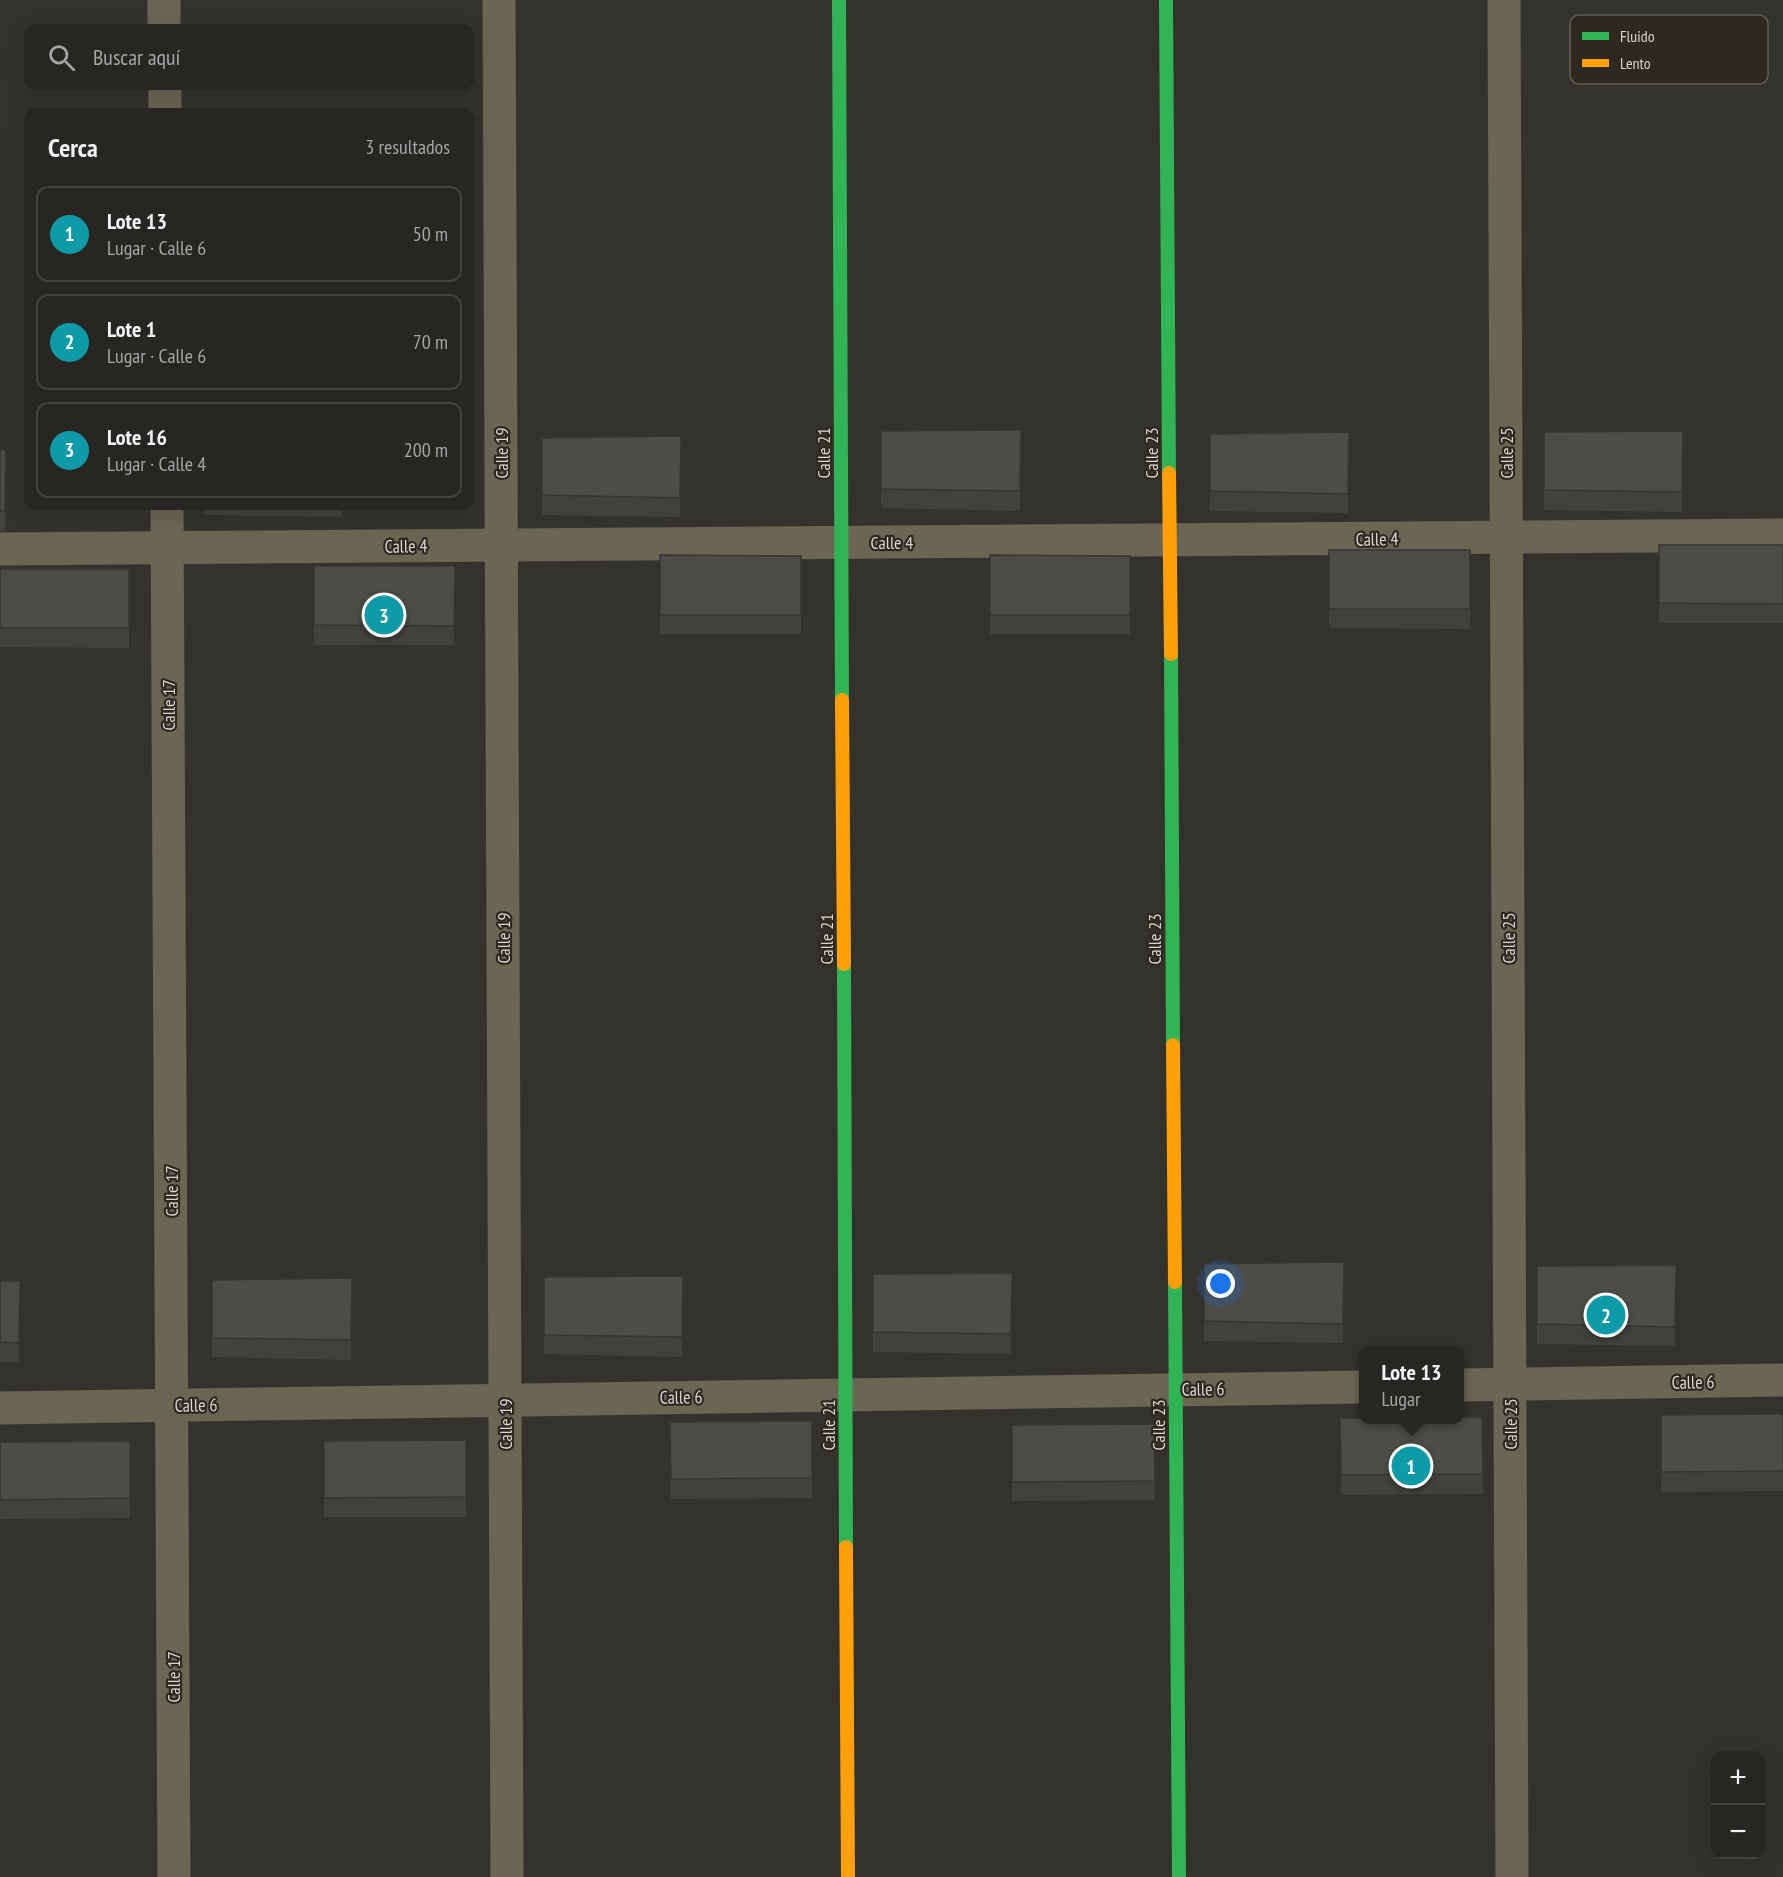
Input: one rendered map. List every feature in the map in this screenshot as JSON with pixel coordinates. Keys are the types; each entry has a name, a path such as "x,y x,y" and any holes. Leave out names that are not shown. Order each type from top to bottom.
{"street":[{"path":"164,0 164,24"},
{"name":"Calle 19","path":"499,0 507,1877"},
{"name":"Calle 21","path":"839,0 848,1877"},
{"name":"Calle 23","path":"1166,0 1179,1877"},
{"name":"Calle 25","path":"1504,0 1512,1877"},
{"path":"165,90 165,108"},
{"name":"Calle 17","path":"167,510 174,1877"},
{"name":"Calle 4","path":"0,549 1783,536"},
{"name":"Calle 6","path":"1464,1385 1783,1380"},
{"name":"Calle 6","path":"0,1408 1359,1387"}],"building":[{"path":"1021,430 1020,491 881,489 881,431"},
{"path":"1683,431 1682,492 1544,490 1544,432"},
{"path":"1349,432 1348,494 1210,491 1210,434"},
{"path":"681,436 680,498 542,495 542,438"},
{"path":"0,450 6,450 5,511 0,511"},
{"path":"1659,545 1783,545 1783,604 1659,603"},
{"path":"1329,550 1470,550 1470,609 1329,609"},
{"path":"660,555 801,556 801,615 660,615"},
{"path":"990,555 1130,556 1130,615 990,615"},
{"path":"314,566 455,566 454,626 314,625"},
{"path":"0,569 129,569 129,628 0,628"},
{"path":"1344,1262 1343,1324 1204,1321 1204,1264"},
{"path":"1676,1265 1675,1327 1537,1324 1537,1266"},
{"path":"1012,1273 1011,1334 873,1332 873,1274"},
{"path":"683,1276 682,1337 544,1335 544,1277"},
{"path":"352,1278 351,1340 212,1338 212,1280"},
{"path":"0,1281 20,1281 19,1343 0,1342"},
{"path":"1783,1414 1783,1471 1661,1472 1661,1415"},
{"path":"1464,1417 1482,1417 1483,1474 1341,1475 1340,1418 1359,1418 1359,1424 1464,1424"},
{"path":"812,1421 812,1478 671,1479 670,1422"},
{"path":"1154,1424 1155,1481 1012,1482 1012,1425"},
{"path":"466,1440 466,1497 324,1498 324,1441"},
{"path":"130,1441 130,1498 0,1500 0,1442"}],"traffic: fast":[{"path":"839,0 842,700"},
{"path":"1166,0 1169,473"},
{"path":"1171,654 1173,1045"},
{"path":"844,964 846,1547"},
{"path":"1175,1282 1179,1877"}],"traffic: slow":[{"path":"1169,473 1171,654"},
{"path":"842,700 844,964"},
{"path":"1173,1045 1175,1282"},
{"path":"846,1547 848,1877"}],"place":[{"name":"Lote 16","path":"384,615"},
{"name":"Lote 1","path":"1606,1315"},
{"name":"Lote 13","path":"1411,1466"}]}
